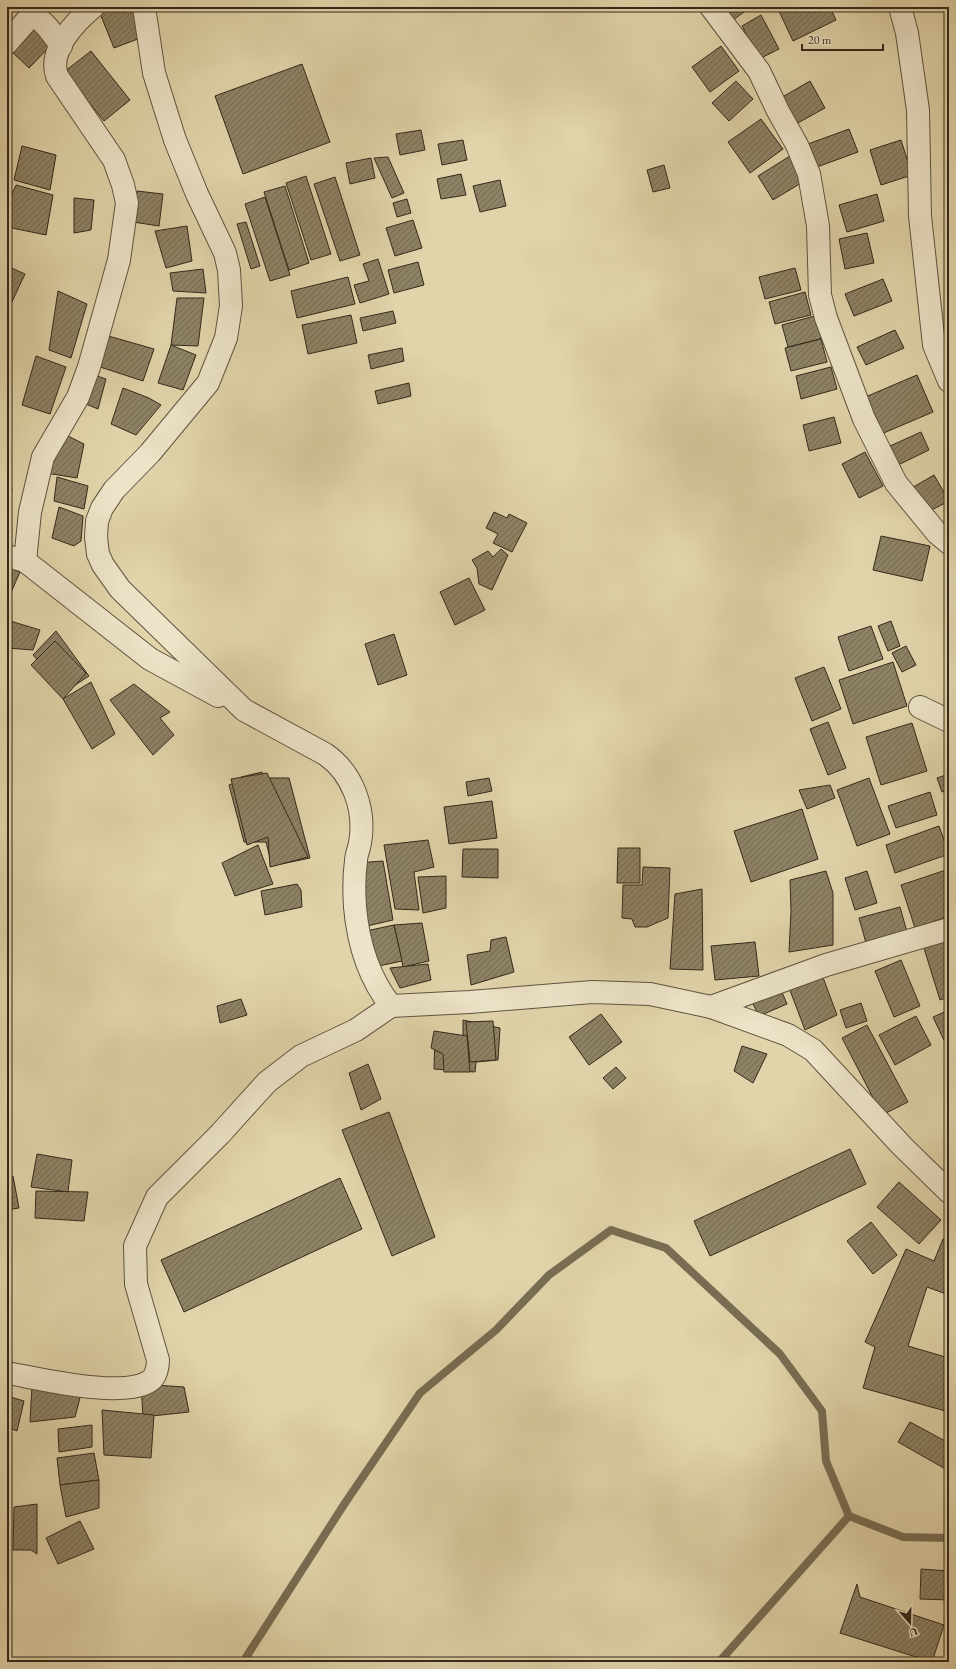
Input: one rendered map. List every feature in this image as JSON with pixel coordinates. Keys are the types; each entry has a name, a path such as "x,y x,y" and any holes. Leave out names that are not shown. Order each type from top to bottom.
{"street":[{"path":"93,7 67,34 57,56 55,68 57,76 114,160 123,185 126,208 119,260 89,367 78,397 43,456 30,512 16,558 150,658 332,759 347,777 358,796 360,842 356,860 355,906 358,931 373,978 381,993 391,1006"},
{"path":"144,7 154,73 175,140 197,194 225,253 229,270 230,306 226,338 208,383 150,453 107,499 97,521 97,547 100,560 120,589 244,710"},
{"path":"711,7 759,71 778,112 797,145 809,174 818,226 820,295 826,318 864,419 896,483 937,533 949,543"},
{"path":"900,7 907,33 918,110 920,216 934,345 949,381"},
{"path":"7,43 32,16 38,19 47,28 61,46"},
{"path":"920,707 949,721"},
{"path":"711,1007 826,965 949,929"},
{"path":"7,1373 90,1388 128,1387 151,1380 156,1371 158,1360 136,1284 135,1246 157,1197 267,1082 301,1056 356,1030 391,1006 470,1002 592,992 650,994 711,1007 788,1035 813,1050 902,1146 949,1192"}],"building":[{"path":"110,7 131,7 143,37 114,48 99,11"},
{"path":"724,7 751,7 733,20"},
{"path":"782,7 830,7 836,20 793,41 778,9"},
{"path":"761,15 779,49 759,59 742,26"},
{"path":"34,25 53,43 29,68 10,50"},
{"path":"721,46 739,71 710,92 692,67"},
{"path":"91,51 130,100 104,121 64,72"},
{"path":"302,64 330,142 243,174 215,96"},
{"path":"736,81 753,99 729,121 712,103"},
{"path":"810,81 825,108 794,125 779,99"},
{"path":"761,119 783,149 750,173 728,142"},
{"path":"849,129 858,152 817,167 808,144"},
{"path":"421,130 425,150 400,155 396,134"},
{"path":"463,140 467,160 442,165 438,144"},
{"path":"901,140 912,175 881,185 870,150"},
{"path":"22,146 56,155 50,190 14,180"},
{"path":"790,156 806,180 773,200 758,176"},
{"path":"388,157 404,193 392,198 374,158"},
{"path":"371,158 375,178 350,184 346,163"},
{"path":"664,165 670,188 653,192 647,170"},
{"path":"461,174 466,195 441,199 437,179"},
{"path":"306,176 331,254 311,260 286,183"},
{"path":"335,177 360,255 340,261 314,184"},
{"path":"500,180 506,206 480,212 473,186"},
{"path":"16,185 53,195 46,235 7,227 7,205"},
{"path":"285,186 309,263 289,270 264,192"},
{"path":"137,191 163,194 159,226 133,222"},
{"path":"877,194 884,221 847,232 839,205"},
{"path":"265,197 290,275 270,281 245,204"},
{"path":"74,198 94,200 91,230 74,233"},
{"path":"407,199 411,213 397,217 393,203"},
{"path":"413,220 422,248 395,256 386,228"},
{"path":"246,222 260,266 251,269 237,224"},
{"path":"187,226 192,261 166,268 155,231"},
{"path":"867,233 874,263 845,269 839,239"},
{"path":"378,259 389,294 360,303 354,285 369,281 363,264"},
{"path":"418,262 424,285 394,293 388,270"},
{"path":"7,266 25,274 10,306 7,305"},
{"path":"795,268 801,290 765,299 759,277"},
{"path":"203,269 206,293 173,291 170,273"},
{"path":"348,277 355,304 297,318 291,291"},
{"path":"883,279 892,301 854,316 845,294"},
{"path":"58,291 87,304 71,358 49,350"},
{"path":"805,292 811,315 775,324 769,302"},
{"path":"177,298 204,298 198,346 171,345"},
{"path":"393,311 396,323 363,331 360,318"},
{"path":"351,315 357,343 308,354 302,325"},
{"path":"818,315 824,338 788,347 782,325"},
{"path":"895,330 904,348 866,365 857,347"},
{"path":"98,333 154,349 143,381 97,366"},
{"path":"821,339 827,362 791,371 785,348"},
{"path":"171,345 196,355 183,390 158,383"},
{"path":"402,348 404,361 371,369 368,355"},
{"path":"36,356 66,367 50,414 22,405"},
{"path":"831,367 837,389 801,399 796,376"},
{"path":"91,374 106,379 98,409 81,402"},
{"path":"917,375 933,412 879,435 863,398"},
{"path":"409,383 411,396 378,404 375,391"},
{"path":"123,388 149,398 161,405 136,435 111,424"},
{"path":"834,417 841,443 809,451 803,425"},
{"path":"58,431 84,444 77,478 40,472"},
{"path":"921,432 929,450 898,465 890,446"},
{"path":"865,452 883,486 859,498 842,464"},
{"path":"934,475 949,501 924,514 910,489"},
{"path":"57,477 88,486 84,509 54,501"},
{"path":"7,488 12,489 7,526"},
{"path":"59,507 83,516 81,541 74,546 52,538"},
{"path":"494,512 507,518 509,514 527,523 512,552 493,543 498,534 486,528"},
{"path":"881,536 930,546 922,581 873,570"},
{"path":"501,549 508,555 492,590 479,584 477,568 472,560 488,551 493,557"},
{"path":"7,567 20,572 9,597 7,596"},
{"path":"469,578 485,610 455,625 440,592"},
{"path":"7,620 40,630 33,650 7,648"},
{"path":"891,621 900,646 888,651 878,626"},
{"path":"871,626 883,659 849,671 838,637"},
{"path":"56,631 89,676 66,691 33,655"},
{"path":"394,634 407,675 378,685 365,644"},
{"path":"55,641 86,673 63,699 31,665"},
{"path":"906,646 916,665 902,672 892,653"},
{"path":"893,662 907,706 853,724 839,680"},
{"path":"824,667 841,709 812,721 795,678"},
{"path":"91,682 115,734 92,749 63,699"},
{"path":"134,684 170,712 160,718 174,735 153,755 110,700"},
{"path":"828,722 846,768 828,775 810,729"},
{"path":"912,723 927,771 881,785 866,737"},
{"path":"262,772 264,778 289,778 310,858 272,866 266,842 244,842 229,785 241,777"},
{"path":"267,773 308,857 270,867 268,837 247,845 231,779"},
{"path":"949,774 949,790 942,792 937,778"},
{"path":"489,778 492,791 468,796 466,782"},
{"path":"869,778 890,834 857,846 837,790"},
{"path":"830,785 835,798 807,809 799,790"},
{"path":"930,792 937,815 896,828 888,806"},
{"path":"492,801 497,838 449,844 444,807"},
{"path":"802,809 818,859 751,882 734,831"},
{"path":"939,826 949,854 895,873 886,845"},
{"path":"428,840 434,867 414,872 419,910 395,909 384,845"},
{"path":"258,845 273,884 235,896 222,863"},
{"path":"618,848 640,848 640,883 617,883"},
{"path":"463,849 498,849 498,878 462,877"},
{"path":"383,861 393,920 367,926 357,863"},
{"path":"643,867 670,868 668,918 647,927 635,927 632,919 622,918 623,885 642,885"},
{"path":"949,869 949,916 915,928 901,885"},
{"path":"826,871 833,893 833,945 789,952 791,911 790,880"},
{"path":"867,871 877,903 855,910 845,878"},
{"path":"446,876 446,908 423,913 418,877"},
{"path":"297,884 301,890 302,907 265,915 261,891"},
{"path":"702,889 703,970 670,969 675,894"},
{"path":"900,907 907,932 866,943 859,918"},
{"path":"422,923 429,961 403,967 394,925"},
{"path":"394,925 402,961 374,967 366,931"},
{"path":"506,937 514,972 471,985 467,955 490,951 491,940"},
{"path":"949,940 949,997 940,1000 923,945"},
{"path":"755,942 759,976 715,980 711,946"},
{"path":"901,960 920,1006 894,1017 875,971"},
{"path":"428,964 431,980 400,988 390,968"},
{"path":"821,972 837,1015 805,1030 788,985"},
{"path":"781,990 787,1004 759,1016 752,1002"},
{"path":"241,999 247,1015 220,1023 217,1006"},
{"path":"861,1003 867,1021 846,1028 840,1010"},
{"path":"949,1010 949,1051 933,1017"},
{"path":"601,1014 622,1042 589,1065 569,1037"},
{"path":"916,1016 931,1045 895,1065 879,1035"},
{"path":"463,1020 500,1028 498,1060 476,1062 475,1072 434,1069 435,1032 463,1036"},
{"path":"493,1021 496,1060 470,1062 466,1022"},
{"path":"867,1025 908,1102 882,1115 842,1038"},
{"path":"434,1031 467,1036 470,1072 444,1072 443,1054 431,1048"},
{"path":"742,1046 767,1054 753,1083 734,1071"},
{"path":"368,1064 381,1099 361,1110 349,1073"},
{"path":"616,1067 626,1078 613,1089 603,1078"},
{"path":"389,1112 435,1237 392,1256 342,1130"},
{"path":"7,1121 10,1141 7,1142"},
{"path":"850,1149 866,1184 710,1256 694,1221"},
{"path":"37,1154 72,1160 68,1192 31,1187"},
{"path":"7,1176 13,1176 19,1208 7,1210"},
{"path":"340,1178 362,1229 184,1312 161,1260"},
{"path":"899,1182 941,1220 919,1244 877,1207"},
{"path":"36,1191 88,1192 84,1221 35,1218"},
{"path":"871,1222 897,1255 873,1274 847,1241"},
{"path":"943,1239 949,1241 949,1295 927,1287 908,1346 949,1358 949,1412 863,1388 875,1347 865,1342 906,1249 934,1261"},
{"path":"141,1384 184,1387 189,1412 143,1417"},
{"path":"32,1386 81,1394 75,1417 30,1422"},
{"path":"7,1396 24,1401 17,1431 7,1427"},
{"path":"102,1410 154,1415 151,1458 104,1455"},
{"path":"910,1422 949,1443 949,1471 898,1442"},
{"path":"92,1425 92,1447 59,1452 58,1429"},
{"path":"94,1453 99,1480 60,1485 57,1458"},
{"path":"99,1480 99,1508 66,1517 60,1485"},
{"path":"37,1504 37,1554 31,1550 13,1550 14,1507"},
{"path":"80,1521 94,1549 58,1564 46,1538"},
{"path":"921,1569 949,1571 949,1600 920,1599"},
{"path":"857,1584 860,1597 944,1625 932,1662 840,1633"}],"waterway":[{"path":"243,1662 345,1503 420,1393 496,1330 549,1275 611,1230 666,1248 780,1354 822,1411 826,1461 849,1516 903,1537 949,1538"},
{"path":"719,1662 849,1516"}]}
